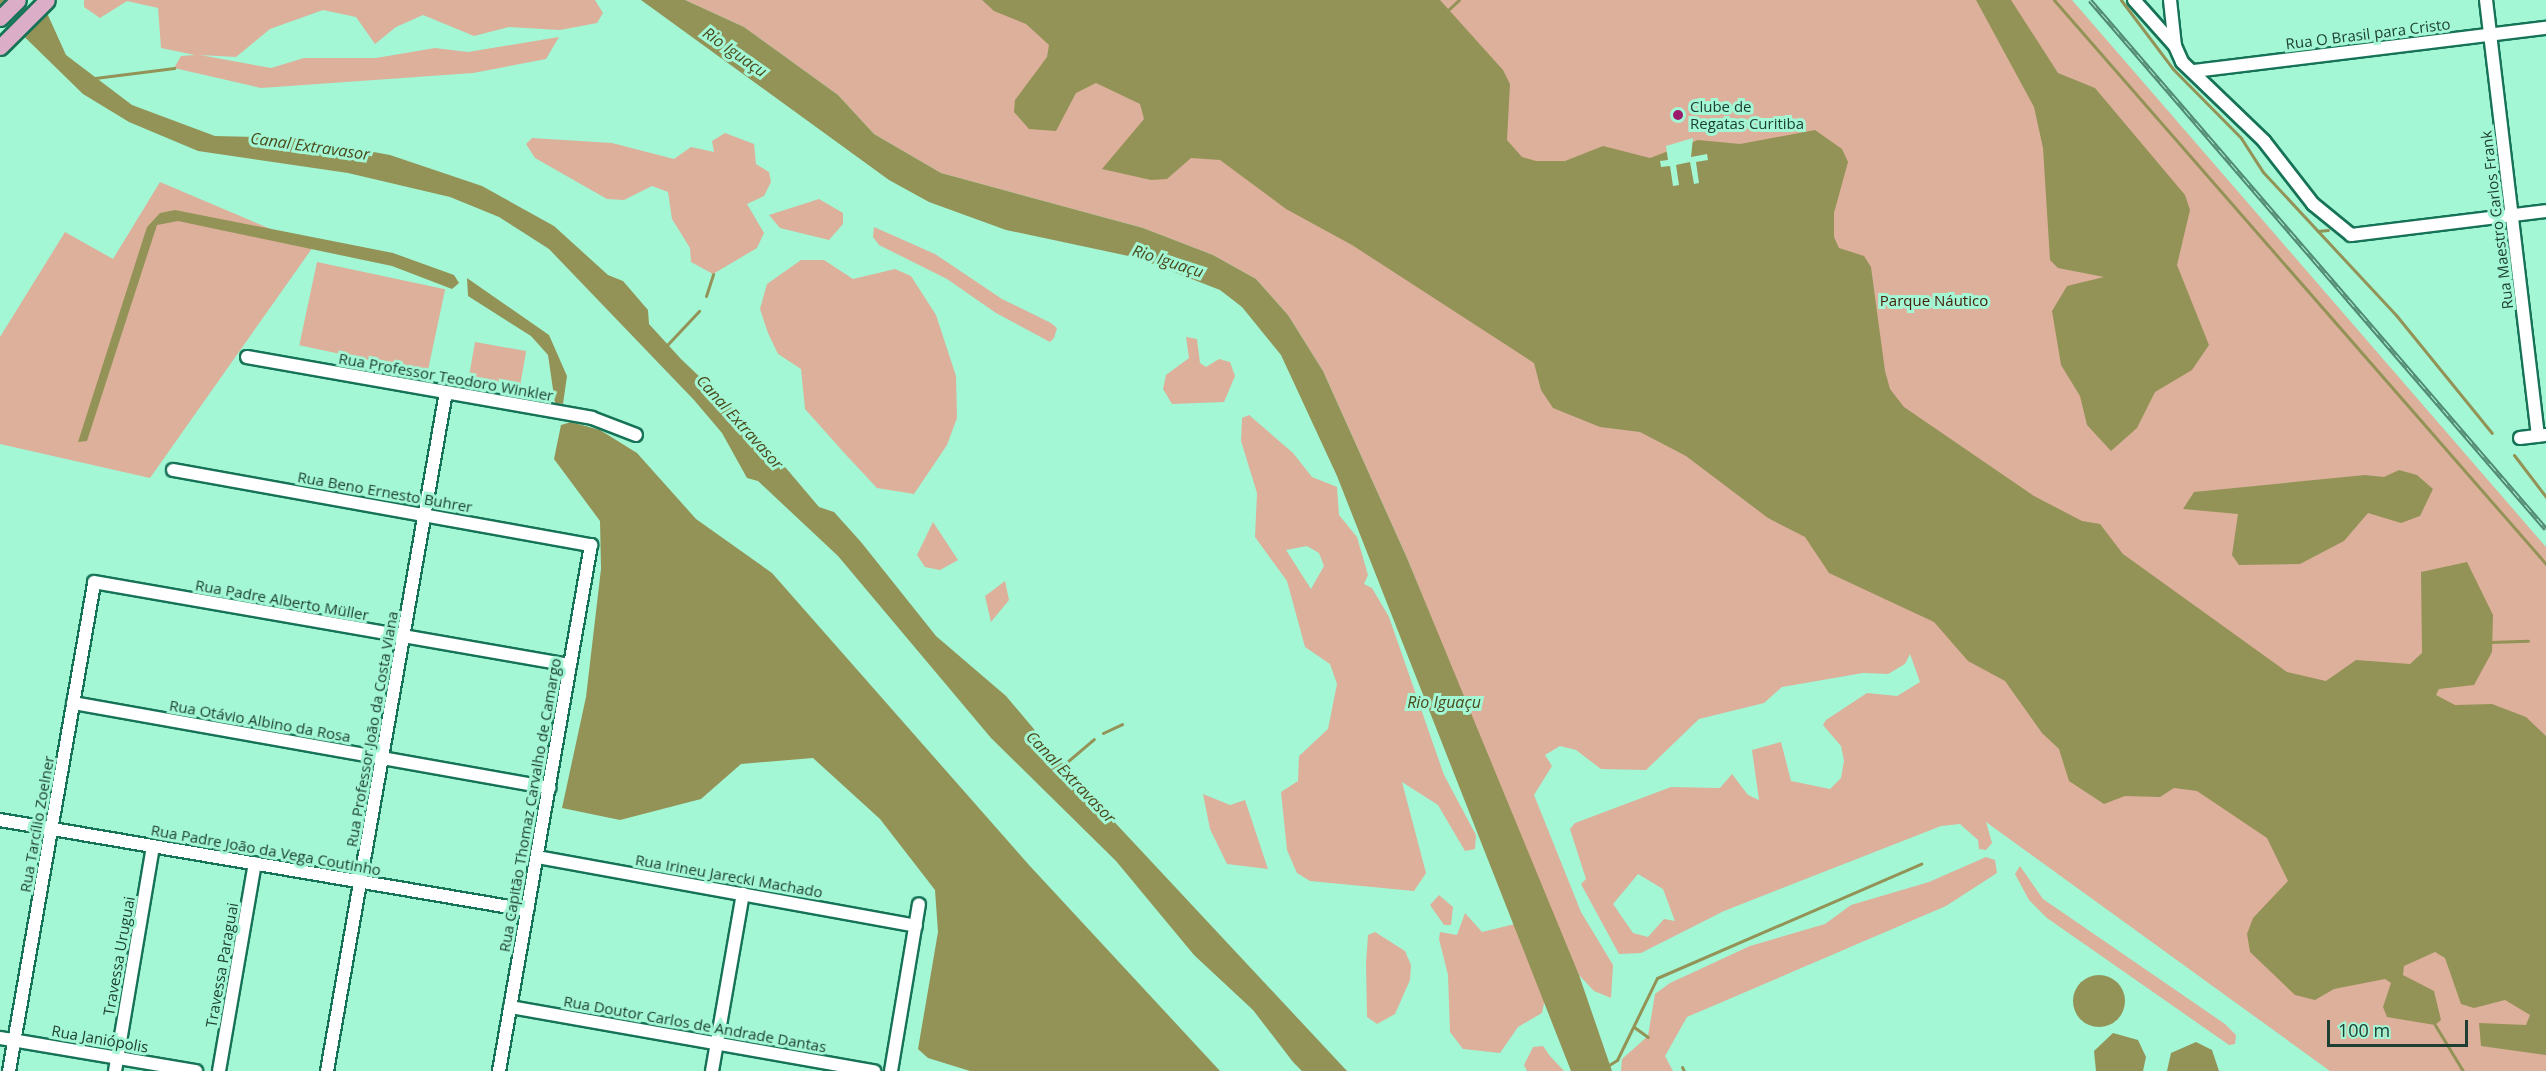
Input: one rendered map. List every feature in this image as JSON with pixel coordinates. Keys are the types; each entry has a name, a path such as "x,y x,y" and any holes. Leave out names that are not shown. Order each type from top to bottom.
{"main road":[{"path":"0,47 47,0"},
{"path":"0,18 16,2"}],"street":[{"path":"2134,0 2175,46"},
{"path":"2170,0 2175,46 2182,62 2194,70 2264,141 2303,193 2351,235 2546,211"},
{"name":"Rua Maestro Carlos Frank","path":"2486,0 2542,435"},
{"name":"Rua O Brasil para Cristo","path":"2194,70 2546,28"},
{"name":"Rua Professor Teodoro Winkler","path":"247,357 607,421 636,435"},
{"name":"Rua Professor João da Costa Viana","path":"327,1071 446,392"},
{"path":"2520,438 2542,435"},
{"name":"Rua Beno Ernesto Buhrer","path":"173,470 591,544"},
{"name":"Rua Capitão Thomaz Carvalho de Camargo","path":"499,1071 591,544"},
{"name":"Rua Padre Alberto Müller","path":"94,582 570,665"},
{"name":"Rua Tarcílio Zoelner","path":"9,1071 94,582"},
{"name":"Rua Otávio Albino da Rosa","path":"73,703 549,788"},
{"name":"Rua Padre João da Vega Coutinho","path":"0,820 527,910"},
{"name":"Travessa Uruguai","path":"115,1071 153,846"},
{"name":"Rua Irineu Jarecki Machado","path":"537,857 916,926"},
{"name":"Travessa Paraguai","path":"219,1071 255,863"},
{"path":"712,1071 743,894"},
{"path":"891,1071 919,904"},
{"name":"Rua Doutor Carlos de Andrade Dantas","path":"510,1007 874,1071"},
{"name":"Rua Janiópolis","path":"0,1038 196,1071"}],"green space":[{"path":"84,0 595,0 603,13 597,23 560,30 509,27 474,36 423,15 396,27 375,44 356,17 323,10 270,29 236,57 200,55 271,68 304,58 376,58 435,48 468,52 559,37 546,59 473,73 261,88 174,68 181,56 195,55 161,48 158,8 127,1 100,18 84,7"},
{"name":"Parque Náutico","path":"685,0 2072,0 2546,547 2546,1071 2330,1071 1986,822 1992,843 1986,850 1979,849 1978,840 1960,824 1941,826 1724,911 1641,953 1619,954 1581,884 1586,879 1570,829 1575,823 1671,787 1720,788 1732,774 1748,795 1759,800 1752,750 1781,742 1791,781 1830,789 1841,778 1844,761 1841,746 1823,725 1826,720 1867,693 1897,696 1920,682 1910,654 1905,664 1888,674 1863,673 1782,687 1764,703 1699,719 1646,770 1601,769 1576,750 1560,746 1545,755 1552,766 1534,795 1581,912 1613,965 1611,998 1594,991 1579,975 1543,895 1407,558 1323,371 1288,315 1256,279 1213,255 1143,228 941,173 874,134 838,95 744,27","holes":["1638,874 1663,889 1675,921 1664,919 1648,937 1633,933 1613,904"]},
{"path":"725,133 754,144 756,164 769,172 771,182 764,196 747,204 764,233 757,248 713,274 691,262 690,248 672,219 668,192 652,186 624,200 607,199 535,158 526,144 532,138 612,143 674,159 691,147 714,152 712,141"},
{"path":"160,182 313,247 150,478 0,444 0,337 65,232 113,259"},
{"path":"819,199 843,213 843,224 829,240 780,228 769,215"},
{"path":"874,227 935,254 1002,299 1051,323 1057,328 1054,338 1050,342 996,313 947,279 879,245 873,237"},
{"path":"801,260 824,260 853,279 895,269 911,276 936,315 956,376 957,418 947,445 914,494 877,488 805,409 801,369 778,354 760,309 767,284"},
{"path":"317,262 445,289 427,372 299,345"},
{"path":"1186,337 1197,339 1200,363 1206,367 1219,359 1230,362 1235,376 1224,402 1172,404 1163,389 1166,375 1189,358"},
{"path":"475,342 526,351 520,385 469,376"},
{"path":"1249,415 1293,453 1312,477 1337,487 1339,515 1357,537 1368,575 1364,584 1372,588 1389,617 1444,775 1476,835 1475,849 1465,851 1438,805 1402,782 1426,873 1414,891 1310,881 1297,873 1287,850 1281,792 1298,781 1299,756 1328,729 1337,684 1330,664 1305,647 1287,581 1255,537 1257,493 1241,441 1242,418","holes":["1307,546 1319,553 1324,566 1311,589 1286,550"]},
{"path":"933,522 958,560 940,570 925,567 917,555"},
{"path":"1005,581 1009,600 991,622 985,596"},
{"path":"1203,794 1230,805 1245,800 1268,869 1227,864 1210,829"},
{"path":"1986,857 1995,860 1997,873 1946,906 1687,1017 1665,1056 1673,1071 1621,1071 1622,1059 1648,1036 1655,994 1670,983 1750,946 1825,924 1851,905 1929,882"},
{"path":"2020,866 2043,899 2225,1024 2236,1035 2235,1044 2229,1045 2047,918 2029,900 2015,874"},
{"path":"1439,895 1453,907 1451,925 1444,925 1430,905"},
{"path":"1465,913 1482,932 1515,924 1545,998 1542,1013 1518,1027 1500,1053 1463,1049 1450,1032 1448,975 1439,939 1440,932 1457,935"},
{"path":"1375,932 1405,951 1411,965 1410,980 1395,1014 1377,1024 1367,1017 1368,935"},
{"path":"1543,1046 1564,1071 1527,1071 1524,1065 1533,1047"}],"water":[{"name":"Canal Extravasor","path":"0,0 35,0 47,13 66,55 132,105 215,136 297,138 390,155 482,186 554,226 608,275 623,281 648,310 649,324 681,359 747,422 819,507 834,512 936,636 1006,696 1092,798 1347,1071 1302,1071 1293,1062 1253,1010 1194,955 1116,861 991,738 838,556 758,481 747,478 722,433 694,400 549,249 499,217 450,197 348,173 198,151 129,122 83,94 0,13"},
{"name":"Rio Iguaçu","path":"641,0 685,0 744,27 838,95 874,134 941,173 1143,228 1213,255 1256,279 1288,315 1323,371 1407,558 1579,975 1612,1071 1571,1071 1337,476 1281,355 1242,307 1220,290 1138,258 1006,230 929,202 889,180"},
{"path":"982,0 1440,0 1503,70 1510,84 1507,140 1522,157 1536,161 1565,161 1603,146 1650,158 1698,140 1740,144 1815,130 1842,149 1848,162 1834,213 1834,237 1839,248 1864,256 1871,267 1885,371 1890,389 1904,407 2034,496 2082,521 2100,524 2123,554 2287,672 2326,681 2356,660 2410,664 2422,653 2421,572 2467,562 2493,615 2492,652 2474,685 2439,689 2436,695 2455,705 2492,704 2526,717 2546,736 2546,1055 2481,1046 2479,1023 2526,1025 2530,1015 2505,1000 2474,1008 2461,1004 2445,958 2435,952 2404,966 2403,975 2434,991 2441,1020 2435,1025 2387,1017 2383,1007 2391,983 2385,979 2334,989 2315,1000 2295,995 2250,952 2247,934 2253,918 2288,881 2267,838 2197,791 2174,788 2160,797 2125,796 2104,804 2069,781 2059,749 2042,733 2005,681 1968,661 1934,622 1829,573 1805,537 1768,518 1686,456 1640,432 1600,427 1553,408 1541,390 1534,363 1352,245 1286,209 1220,160 1191,158 1167,179 1151,180 1102,169 1144,119 1140,104 1096,83 1076,93 1056,131 1029,129 1014,112 1015,100 1047,57 1049,45 1026,24 994,11"},
{"path":"1976,0 2011,0 2058,73 2095,88 2185,195 2190,210 2177,265 2209,345 2192,370 2155,392 2137,428 2111,451 2087,425 2080,396 2061,365 2052,311 2067,286 2104,277 2058,268 2050,260 2043,148 2034,107"},
{"path":"175,210 393,253 454,275 459,283 452,289 392,266 178,221 157,225 87,441 78,442 147,227 160,213"},
{"path":"467,278 549,335 567,376 563,404 555,403 548,355 531,336 468,296"},
{"path":"571,422 600,430 637,453 696,519 772,573 1029,865 1220,1071 970,1071 928,1058 918,1049 938,932 935,890 880,819 813,758 741,764 701,799 620,820 562,808 586,697 601,569 600,521 554,459 561,425"},
{"path":"2399,470 2417,475 2433,489 2420,516 2401,523 2368,513 2344,541 2300,564 2239,565 2232,555 2238,514 2183,509 2194,492 2365,475 2384,477"},
{"path":"2094,975 2104,975 2118,982 2125,1001 2118,1020 2104,1027 2094,1027 2084,1023 2077,1016 2073,1006 2073,996 2077,986 2084,979"},
{"path":"2113,1033 2138,1040 2146,1057 2143,1071 2096,1071 2094,1051"},
{"path":"2196,1042 2212,1050 2219,1071 2167,1071 2171,1053"}],"pier":[{"path":"5,0 39,0 50,11 22,38 0,17"},
{"path":"1693,138 1691,157 1707,154 1708,160 1696,162 1699,183 1694,184 1690,162 1676,165 1679,185 1673,186 1670,166 1661,167 1660,161 1668,160 1666,146"}],"waterway":[{"path":"1447,11 1459,0"},
{"path":"2054,0 2546,564"},
{"path":"2121,0 2173,69 2241,138 2263,172 2396,315 2492,433"},
{"path":"87,79 174,68"},
{"path":"2318,231 2328,230"},
{"path":"706,296 713,274"},
{"path":"667,345 699,311"},
{"path":"2514,455 2546,497"},
{"path":"2490,642 2528,641"},
{"path":"1103,733 1122,724"},
{"name":"Canal Extravasor","path":"1061,767 1094,739"},
{"path":"1609,1065 1617,1060 1657,978 1921,864"},
{"path":"2435,1025 2463,1071"},
{"path":"1634,1027 1648,1037"},
{"path":"1682,1067 1684,1071"}],"railway":[{"path":"2090,0 2546,529"}],"place":[{"name":"Clube de Regatas Curitiba","path":"1678,115"}]}
